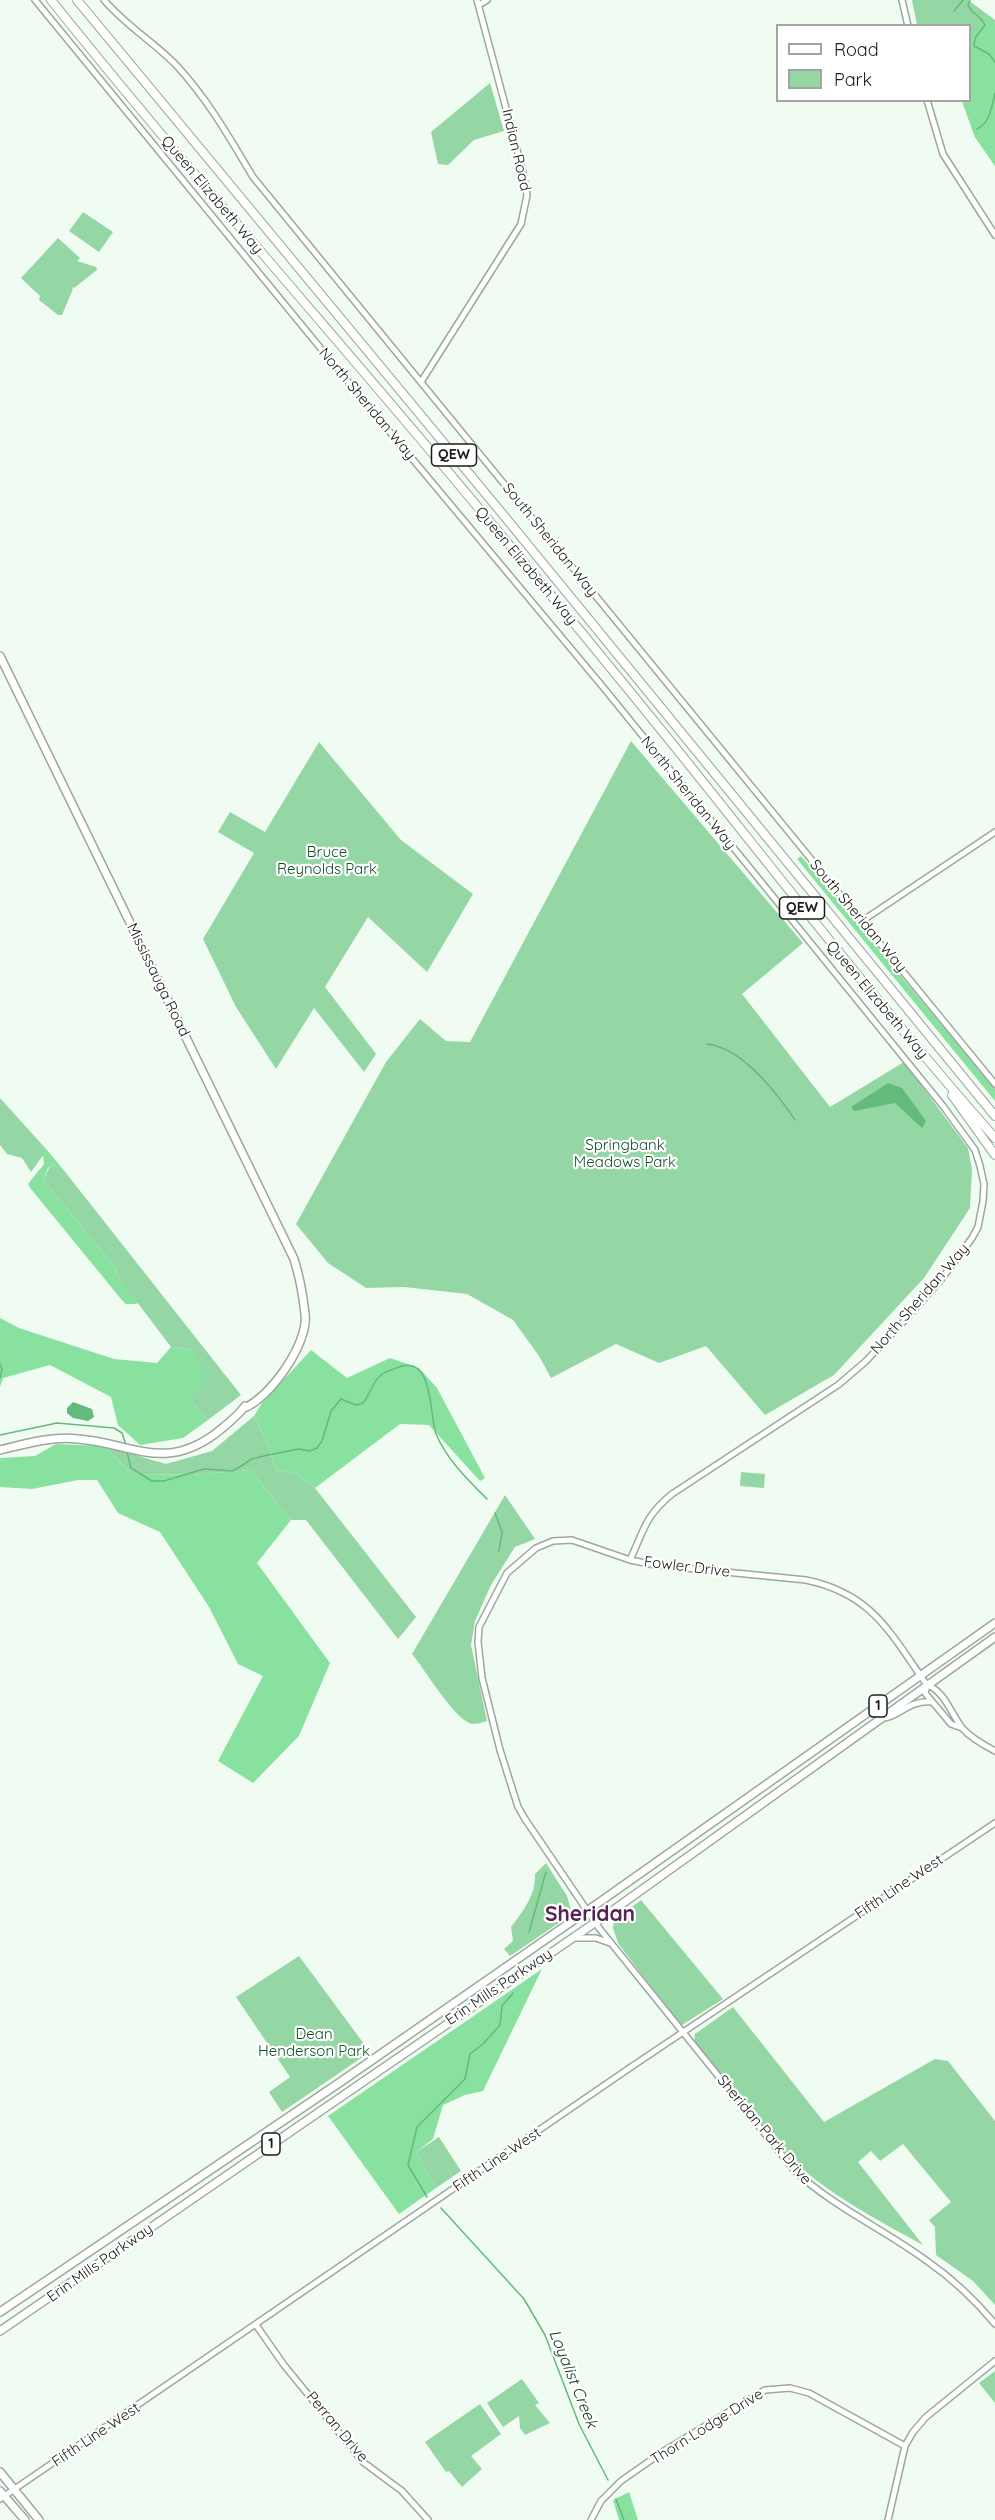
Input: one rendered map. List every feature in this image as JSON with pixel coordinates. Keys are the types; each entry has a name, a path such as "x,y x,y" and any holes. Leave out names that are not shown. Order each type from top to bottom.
{"highway":[{"name":"Queen Elizabeth Way","path":"51,0 117,83 500,534 674,746 808,916 995,1138"},
{"name":"Queen Elizabeth Way","path":"76,0 505,517 995,1116"},
{"path":"933,1067 995,1155"}],"main road":[{"name":"Mississauga Road","path":"0,656 281,1231 294,1259 301,1282 303,1308 295,1340 286,1360 244,1408 202,1444 176,1453 157,1454 89,1440 56,1438 0,1450"},
{"name":"Erin Mills Parkway","path":"0,2312 320,2096 995,1623"},
{"name":"Erin Mills Parkway","path":"0,2331 594,1922 995,1638"},
{"path":"0,2472 39,2520"},
{"path":"1,2496 25,2520"}],"street":[{"name":"North Sheridan Way","path":"36,0 359,395 610,696 943,1106 975,1150 984,1184 981,1216 972,1238 943,1277 873,1354 838,1385 672,1494 655,1508 646,1521 630,1560"},
{"name":"South Sheridan Way","path":"105,0 135,31 176,65 206,101 227,130 253,177 995,1084"},
{"path":"478,3 487,0"},
{"path":"902,0 908,24"},
{"name":"Indian Road","path":"421,382 516,235 526,206 527,195 522,168 478,3"},
{"path":"928,102 943,154 995,235"},
{"path":"862,921 995,832"},
{"name":"Fowler Drive","path":"587,1911 518,1807 494,1728 482,1678 479,1627 507,1574 536,1548 553,1541 572,1540 630,1560 655,1565 828,1584 854,1597 879,1617 927,1685"},
{"path":"962,1728 956,1716 935,1689 927,1685 925,1693 951,1724 962,1728 981,1744 995,1751"},
{"path":"881,1718 889,1718 911,1704 933,1702"},
{"name":"Fifth Line West","path":"1,2496 256,2325 683,2032 995,1823"},
{"name":"Sheridan Park Drive","path":"587,1911 778,2151 811,2186 928,2261 964,2290 995,2324"},
{"path":"571,1938 596,1938 611,1944"},
{"name":"Perran Drive","path":"256,2325 284,2365 363,2462 402,2491 428,2520"},
{"path":"888,2520 905,2446 913,2432 926,2417 995,2361"},
{"name":"Thorn Lodge Drive","path":"591,2520 601,2501 621,2481 664,2451 765,2390 790,2388 809,2393 905,2446"}],"green space":[{"path":"912,0 968,0 995,20 995,166 975,137 962,102 971,102 971,24 917,24"},
{"path":"490,83 504,131 474,140 448,165 438,164 431,132"},
{"path":"83,212 113,232 99,252 69,231"},
{"path":"58,238 80,258 77,261 96,267 97,270 74,288 71,287 73,289 62,315 58,315 39,300 40,296 21,278"},
{"name":"Springbank Meadows Park","path":"631,741 803,943 742,994 830,1107 904,1062 968,1148 972,1169 970,1208 924,1278 834,1375 765,1415 706,1346 659,1363 616,1344 551,1378 539,1356 513,1320 467,1294 404,1287 366,1288 328,1263 296,1224 386,1062 420,1019 446,1041 470,1042"},
{"name":"Bruce Reynolds Park","path":"319,742 401,840 473,894 427,972 368,917 325,987 376,1054 364,1072 314,1008 276,1069 236,1007 203,939 254,853 218,832 230,812 265,832"},
{"path":"0,1098 47,1150 31,1172 22,1158 7,1154 0,1145"},
{"path":"53,1165 62,1168 241,1395 208,1420 191,1401 192,1350 171,1347 118,1277 115,1267 43,1180"},
{"path":"254,1416 269,1448 276,1470 297,1474 315,1488 416,1617 398,1639 306,1520 291,1520 250,1470 191,1475 132,1474 104,1446 166,1464 212,1451"},
{"path":"741,1472 765,1474 764,1488 740,1486"},
{"path":"505,1495 535,1539 515,1547 491,1585 475,1621 471,1645 487,1721 471,1724 455,1711 412,1654"},
{"path":"546,1863 567,1896 572,1914 510,1956 504,1949 513,1941 511,1927 531,1896 535,1874"},
{"path":"641,1900 723,1999 682,2025 678,2023 618,1943 613,1928 614,1921"},
{"name":"Dean Henderson Park","path":"299,1956 370,2052 282,2112 269,2092 290,2077 236,1997"},
{"path":"733,2007 824,2122 935,2059 948,2061 995,2121 995,2305 973,2281 936,2255 935,2227 929,2220 951,2202 903,2144 880,2161 871,2151 858,2162 923,2245 852,2205 819,2182 788,2156 763,2129 694,2042 695,2034"},
{"path":"439,2137 461,2171 436,2188 416,2152"},
{"path":"995,2371 995,2403 979,2383"},
{"path":"522,2379 539,2403 535,2405 550,2423 525,2435 520,2428 519,2416 503,2427 487,2403"},
{"path":"480,2404 501,2434 471,2456 482,2469 462,2487 449,2471 446,2472 425,2442"}],"shaded area":[{"path":"985,14 995,22 995,166 975,137 962,102 971,102 971,37"},
{"path":"801,856 995,1089 995,1101 797,859"},
{"path":"888,1083 902,1088 926,1121 922,1128 895,1103 854,1111 851,1107"},
{"path":"47,1150 62,1168 53,1165 48,1168 43,1180 115,1267 118,1277 139,1302 136,1304 126,1304 121,1299 28,1184 44,1164 43,1155"},
{"path":"0,1318 19,1328 114,1359 157,1363 171,1347 192,1350 208,1376 191,1401 208,1420 183,1438 140,1445 118,1425 111,1397 50,1365 3,1378 0,1387"},
{"path":"311,1350 347,1378 390,1358 419,1368 437,1388 485,1478 480,1481 429,1425 400,1424 315,1488 297,1474 276,1470 269,1448 254,1416 262,1403"},
{"path":"73,1402 92,1409 94,1417 88,1421 73,1418 67,1413 67,1408"},
{"path":"56,1444 104,1446 132,1474 191,1475 250,1470 291,1520 257,1563 330,1663 299,1736 253,1783 218,1761 263,1676 238,1664 209,1607 160,1532 118,1513 97,1480 78,1480 32,1489 0,1487 0,1458 35,1456"},
{"path":"542,1969 483,2091 465,2095 443,2105 433,2139 416,2152 436,2188 399,2214 328,2116"},
{"path":"629,2492 638,2520 619,2520 613,2500"}],"waterway":[{"path":"954,11 963,0"},
{"path":"970,0 968,5 985,25 975,38 974,46 989,54 995,62"},
{"path":"977,129 988,118 995,93"},
{"path":"707,1044 720,1047 746,1062 768,1085 795,1120"},
{"name":"Loyalist Creek","path":"0,1364 2,1369 0,1378"},
{"name":"Loyalist Creek","path":"127,1452 131,1468 152,1481 164,1481 204,1469 233,1471 252,1459 268,1455 299,1449 310,1451 317,1448 322,1441 331,1411 341,1399 356,1405 363,1403 375,1382 382,1375 408,1365 417,1368 424,1376 436,1434 446,1452 458,1469 487,1499"},
{"name":"Loyalist Creek","path":"0,1435 57,1423 114,1428 122,1433 126,1445"},
{"name":"Loyalist Creek","path":"495,1513 502,1532 499,1551"},
{"name":"Loyalist Creek","path":"529,1932 546,1872"},
{"name":"Loyalist Creek","path":"427,2197 408,2165 417,2127 465,2079 470,2054 483,2044 500,2025 502,2006 513,1993"},
{"name":"Loyalist Creek","path":"441,2208 524,2299 545,2335 579,2424 608,2480"},
{"name":"Loyalist Creek","path":"616,2499 624,2520"}],"district":[{"name":"Sheridan","path":"590,1915"}]}
